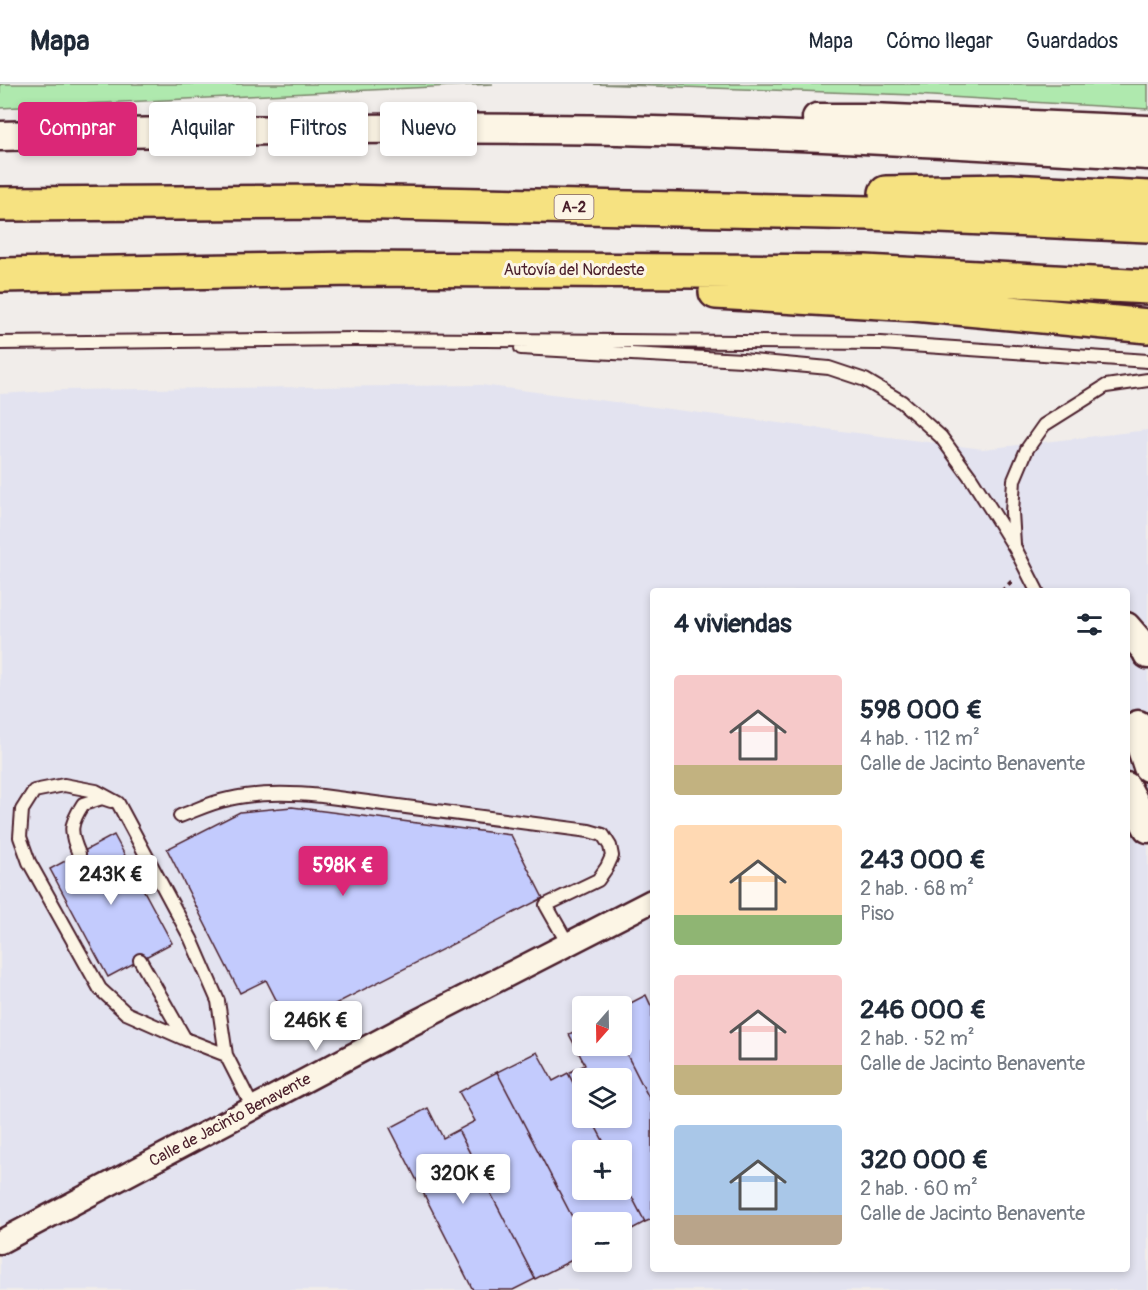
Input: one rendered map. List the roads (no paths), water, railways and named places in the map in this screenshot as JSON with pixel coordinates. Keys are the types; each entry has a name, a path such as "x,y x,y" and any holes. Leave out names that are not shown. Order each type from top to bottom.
{"highway":[{"path":"343,202 1010,191 1148,198"},
{"name":"A-2","path":"0,204 343,202 870,213 1148,225"},
{"path":"357,269 914,304 1148,326"},
{"name":"Autovía del Nordeste","path":"0,275 357,269 865,272 1148,287"}],"street":[{"path":"368,127 615,115 872,118 1148,130"},
{"path":"368,128 630,130 877,139 1148,155"},
{"path":"0,136 268,130"},
{"path":"1130,632 1147,651"},
{"path":"1138,723 1141,746 1148,767"},
{"path":"1130,794 1148,828"},
{"name":"Calle de Jacinto Benavente","path":"0,1242 404,1028 650,902"}],"lane":[{"path":"0,343 355,339 881,344 1148,361"},
{"path":"355,339 742,360 829,368 865,380 902,402 941,437 971,478 1015,548 1035,588"},
{"path":"1015,548 1012,512 1014,480 1027,449 1044,425 1106,386 1148,380"},
{"path":"226,1055 126,1013 100,988 29,862 20,837 22,810 34,791 64,785 96,791 118,803 191,939 218,1001 226,1055 253,1108"},
{"path":"180,816 227,799 293,793 589,831 603,836 610,846 612,856 598,880 546,905 568,944"},
{"path":"79,854 72,838 73,819 83,804 102,798 118,803"},
{"path":"140,960 185,1039"}]}
